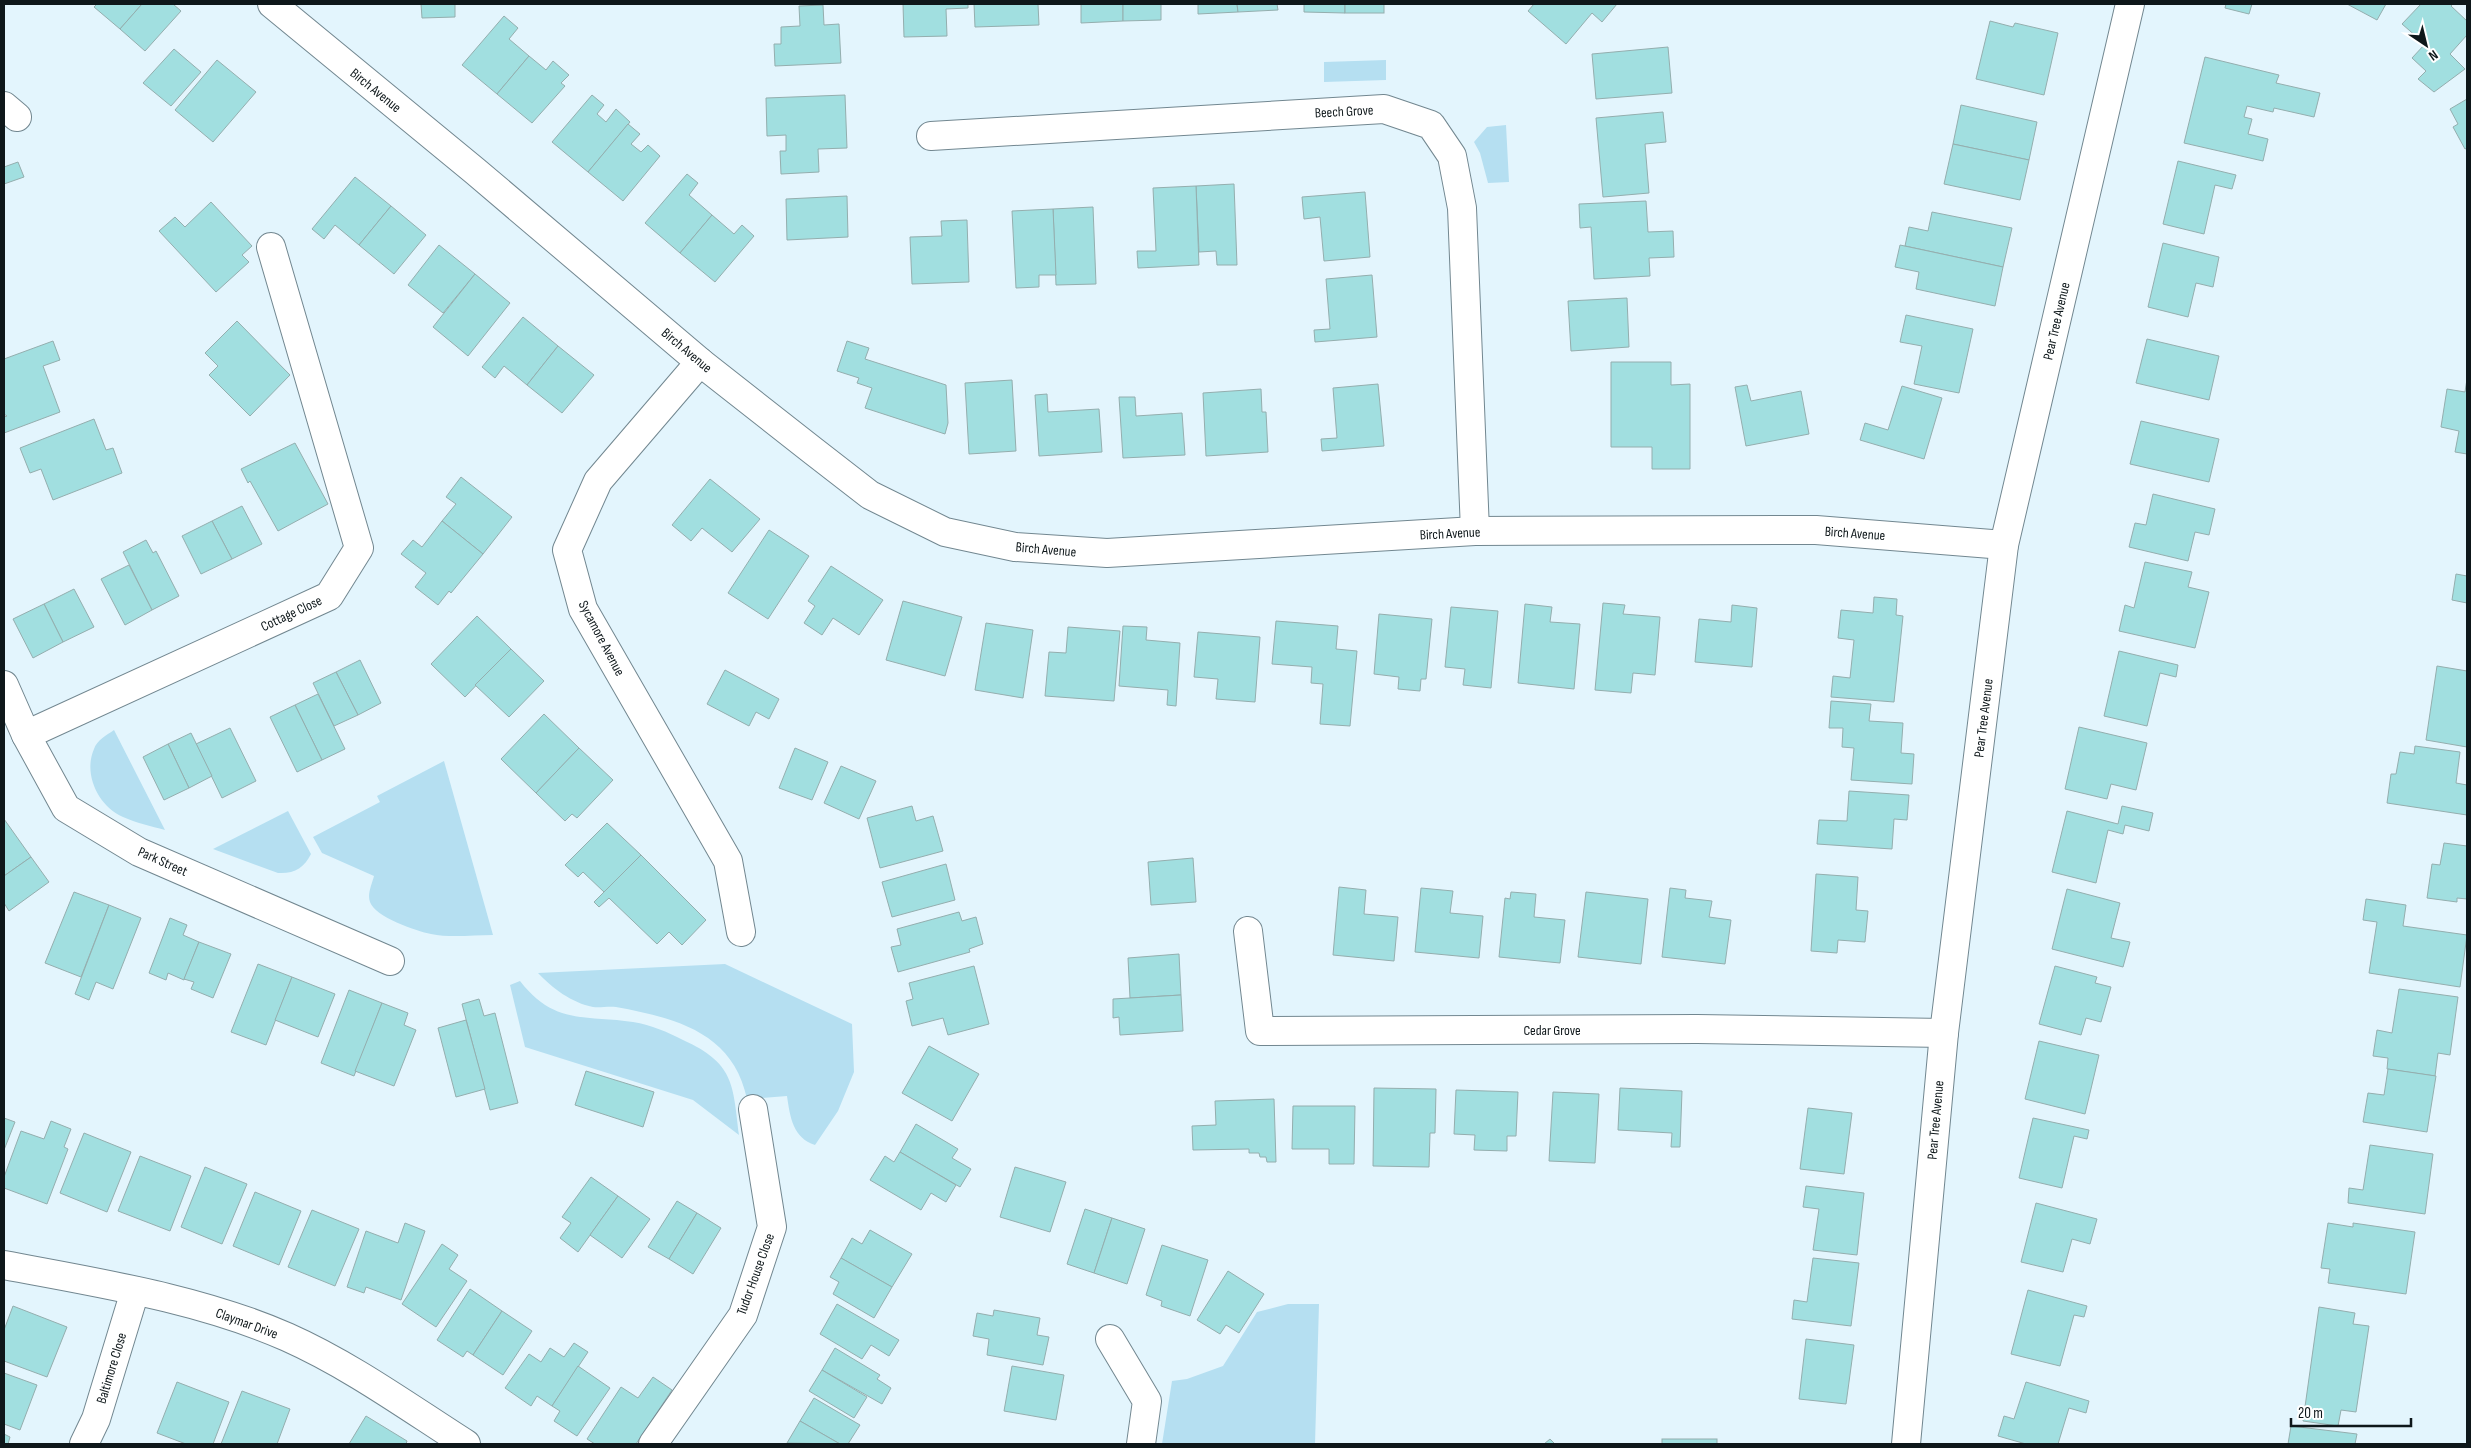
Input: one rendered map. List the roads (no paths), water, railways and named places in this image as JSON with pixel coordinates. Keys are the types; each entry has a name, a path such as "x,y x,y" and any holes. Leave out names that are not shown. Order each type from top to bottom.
{"street":[{"name":"Birch Avenue","path":"272,4 482,177 700,362 870,495 944,532 1014,547 1107,554 1475,531 1816,530 2004,545"},
{"name":"Pear Tree Avenue","path":"1906,1444 1944,1033 2004,545 2130,4"},
{"name":"Beech Grove","path":"931,136 1384,109 1431,125 1452,156 1462,208 1475,531"},
{"name":"Cottage Close","path":"26,735 329,596 359,548 271,247"},
{"name":"Sycamore Avenue","path":"700,362 598,481 567,550 583,609 728,862 741,932"},
{"name":"Park Street","path":"4,685 26,735 66,808 139,852 390,961"},
{"name":"Cedar Grove","path":"1248,931 1260,1031 1696,1029 1944,1033"},
{"name":"Tudor House Close","path":"654,1444 743,1315 772,1227 753,1109"},
{"name":"Claymar Drive","path":"4,1264 135,1291 216,1311 287,1337 354,1373 466,1444"},
{"name":"Baltimore Close","path":"84,1444 96,1420 135,1291"},
{"path":"1110,1339 1147,1401 1141,1444"}]}
